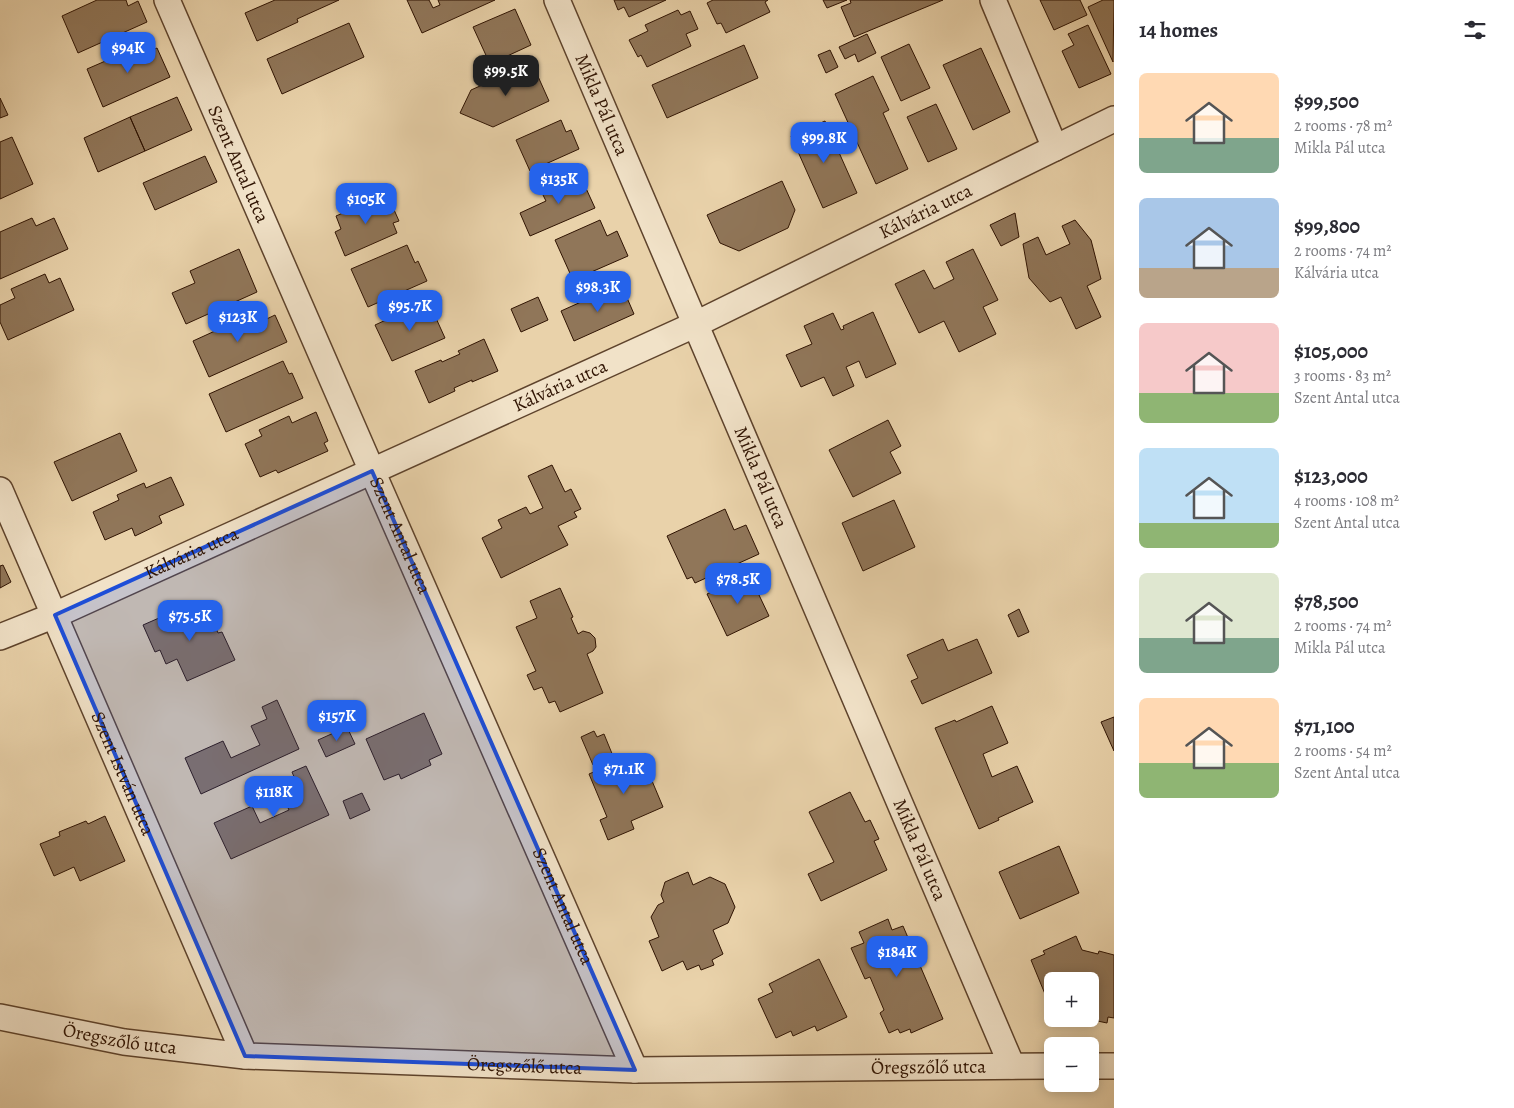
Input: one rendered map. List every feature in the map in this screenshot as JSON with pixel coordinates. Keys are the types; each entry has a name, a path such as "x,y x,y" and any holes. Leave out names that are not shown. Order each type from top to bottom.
{"street":[{"name":"Szent Antal utca","path":"167,0 635,1070"},
{"name":"Mikla Pál utca","path":"557,0 694,325 1012,1066"},
{"path":"992,0 1055,148"},
{"name":"Kálvária utca","path":"0,637 55,615 694,325 1114,119"},
{"name":"Szent István utca","path":"0,490 245,1056"},
{"name":"Öregszőlő utca","path":"0,1016 124,1042 245,1056 635,1070 1044,1066"},
{"path":"1099,1066 1114,1066"}],"highlighted area":[{"path":"372,471 635,1070 245,1056 55,615"}],"building":[{"path":"97,0 126,0 128,6 138,1 147,22 78,53 62,16"},
{"path":"275,0 339,0 297,19 298,22 257,41 245,13"},
{"path":"407,0 429,0 433,8 440,5 438,0 495,0 422,33"},
{"path":"614,0 666,0 629,17 624,7 618,10"},
{"path":"713,0 768,0 765,2 770,12 726,33 721,23 717,24 707,3"},
{"path":"823,0 847,0 827,8"},
{"path":"850,0 943,0 854,37 841,7 851,3"},
{"path":"1040,0 1080,0 1087,15 1054,30"},
{"path":"1103,0 1114,0 1113,62 1088,7"},
{"path":"515,9 531,45 490,64 473,27"},
{"path":"678,10 681,15 690,11 698,29 686,34 691,46 647,67 641,55 638,57 629,40 648,31 645,25"},
{"path":"349,23 364,57 282,94 267,59"},
{"path":"1088,25 1111,74 1079,88 1062,51 1074,45 1068,34"},
{"path":"867,34 876,53 858,62 855,54 845,59 839,47"},
{"path":"147,43 150,51 157,48 170,77 103,107 87,69"},
{"path":"909,44 930,88 901,101 881,57"},
{"path":"744,45 758,78 667,118 652,85"},
{"path":"981,48 1010,112 973,130 943,65"},
{"path":"830,50 838,67 826,73 818,55"},
{"path":"532,63 549,101 493,127 460,113 471,90"},
{"path":"873,76 889,110 883,113 908,169 876,184 835,94"},
{"path":"177,97 192,130 145,151 130,117"},
{"path":"0,98 8,115 0,118"},
{"path":"936,104 957,149 928,162 907,117"},
{"path":"130,117 145,151 98,172 84,138"},
{"path":"561,120 566,132 571,130 579,149 530,171 516,140"},
{"path":"825,121 857,193 823,208 791,136"},
{"path":"12,137 33,184 0,199 0,142"},
{"path":"205,156 217,182 155,210 143,183"},
{"path":"579,173 595,208 530,236 520,213 546,201 541,191"},
{"path":"782,181 795,210 788,228 739,251 720,243 707,215"},
{"path":"387,194 399,221 393,223 397,233 345,256 335,232 341,229 336,216"},
{"path":"1015,213 1019,237 1001,246 990,225"},
{"path":"32,218 36,226 54,218 68,249 0,279 0,232"},
{"path":"600,220 607,236 617,231 628,256 573,280 555,240"},
{"path":"1075,220 1091,240 1101,279 1087,286 1101,317 1076,329 1061,297 1050,302 1029,278 1023,244 1038,237 1046,255 1070,244 1062,226"},
{"path":"407,245 415,263 418,261 427,281 368,307 351,269"},
{"path":"239,249 257,292 186,324 172,293 195,283 190,271"},
{"path":"973,249 998,300 983,307 996,334 959,352 944,321 919,333 895,284 924,270 934,289 954,279 946,262"},
{"path":"45,274 49,283 60,278 74,310 8,340 0,322 0,305 15,298 11,289"},
{"path":"621,284 634,314 574,341 561,311"},
{"path":"538,297 548,320 521,332 511,309"},
{"path":"430,305 445,338 392,361 375,325 410,309 412,314"},
{"path":"873,312 896,364 866,378 859,361 846,367 854,386 833,396 824,377 801,387 786,355 812,344 804,326 833,313 841,330 844,329 843,326"},
{"path":"250,315 254,325 275,315 287,342 209,377 193,341"},
{"path":"484,339 498,371 454,388 455,391 429,403 415,371 460,354 458,351"},
{"path":"283,361 289,374 292,373 303,398 226,432 209,394"},
{"path":"316,412 328,441 324,443 328,451 278,473 276,470 260,477 245,444 262,436 259,430 289,416 292,423"},
{"path":"888,420 901,446 890,452 901,473 853,497 829,450"},
{"path":"120,433 137,471 72,501 54,462"},
{"path":"552,465 565,492 571,489 581,509 574,512 577,517 558,526 568,545 501,578 482,538 502,528 498,520 526,507 530,514 543,508 528,476"},
{"path":"171,477 184,505 159,516 162,523 135,536 132,528 105,540 93,512 119,500 117,495 144,483 146,488"},
{"path":"894,500 915,547 863,571 842,523"},
{"path":"725,509 734,530 746,525 759,554 695,583 692,577 687,579 667,536"},
{"path":"3,565 11,582 0,588 0,566"},
{"path":"749,574 769,616 727,636 707,594"},
{"path":"560,588 573,617 571,618 578,634 583,631 590,633 595,638 596,647 587,654 603,693 560,712 555,701 549,703 542,687 534,690 527,675 536,671 516,627 537,618 530,601"},
{"path":"206,605 218,633 222,632 235,660 187,681 177,659 166,664 160,650 155,652 143,625 175,611 178,617"},
{"path":"1019,609 1029,632 1018,637 1008,615"},
{"path":"943,639 948,651 977,639 992,673 922,704 911,681 918,678 907,655"},
{"path":"277,700 299,749 201,794 185,758 223,741 231,758 260,745 251,726 267,719 262,707"},
{"path":"992,706 1008,743 983,754 992,777 1017,766 1033,802 979,829 935,728 955,720 956,722"},
{"path":"424,713 442,754 429,760 431,765 401,779 399,774 384,780 366,739"},
{"path":"1114,717 1114,751 1101,722"},
{"path":"347,727 355,744 326,757 318,740"},
{"path":"594,731 597,737 604,734 613,756 593,765 581,737"},
{"path":"633,755 640,772 647,769 663,807 631,821 634,829 608,840 600,820 607,817 589,774"},
{"path":"306,766 329,815 231,859 214,823 252,806 260,823 289,810 281,792 297,784 292,772"},
{"path":"850,792 865,822 870,820 879,839 874,841 887,870 821,901 808,874 834,862 809,812"},
{"path":"362,793 370,810 350,819 343,801"},
{"path":"105,816 125,861 80,881 74,867 54,876 40,844 60,836 59,832 86,821 88,824"},
{"path":"1059,846 1079,893 1020,919 999,872"},
{"path":"688,872 693,885 710,877 725,884 735,907 728,923 713,930 723,954 712,960 714,965 701,970 699,965 687,970 683,961 662,971 649,941 659,937 651,917 658,905 664,902 661,895 665,882"},
{"path":"888,919 892,930 903,926 943,1019 911,1033 910,1029 900,1033 898,1029 889,1033 880,1013 884,1010 870,977 865,979 851,948 864,943 859,932"},
{"path":"1076,936 1082,950 1098,954 1099,951 1114,955 1114,1018 1108,1017 1107,1023 1099,1021 1099,972 1044,972 1044,992 1031,960 1045,954 1043,951"},
{"path":"819,959 847,1017 817,1031 815,1026 793,1036 791,1031 776,1038 758,999 773,992 769,984"}]}
